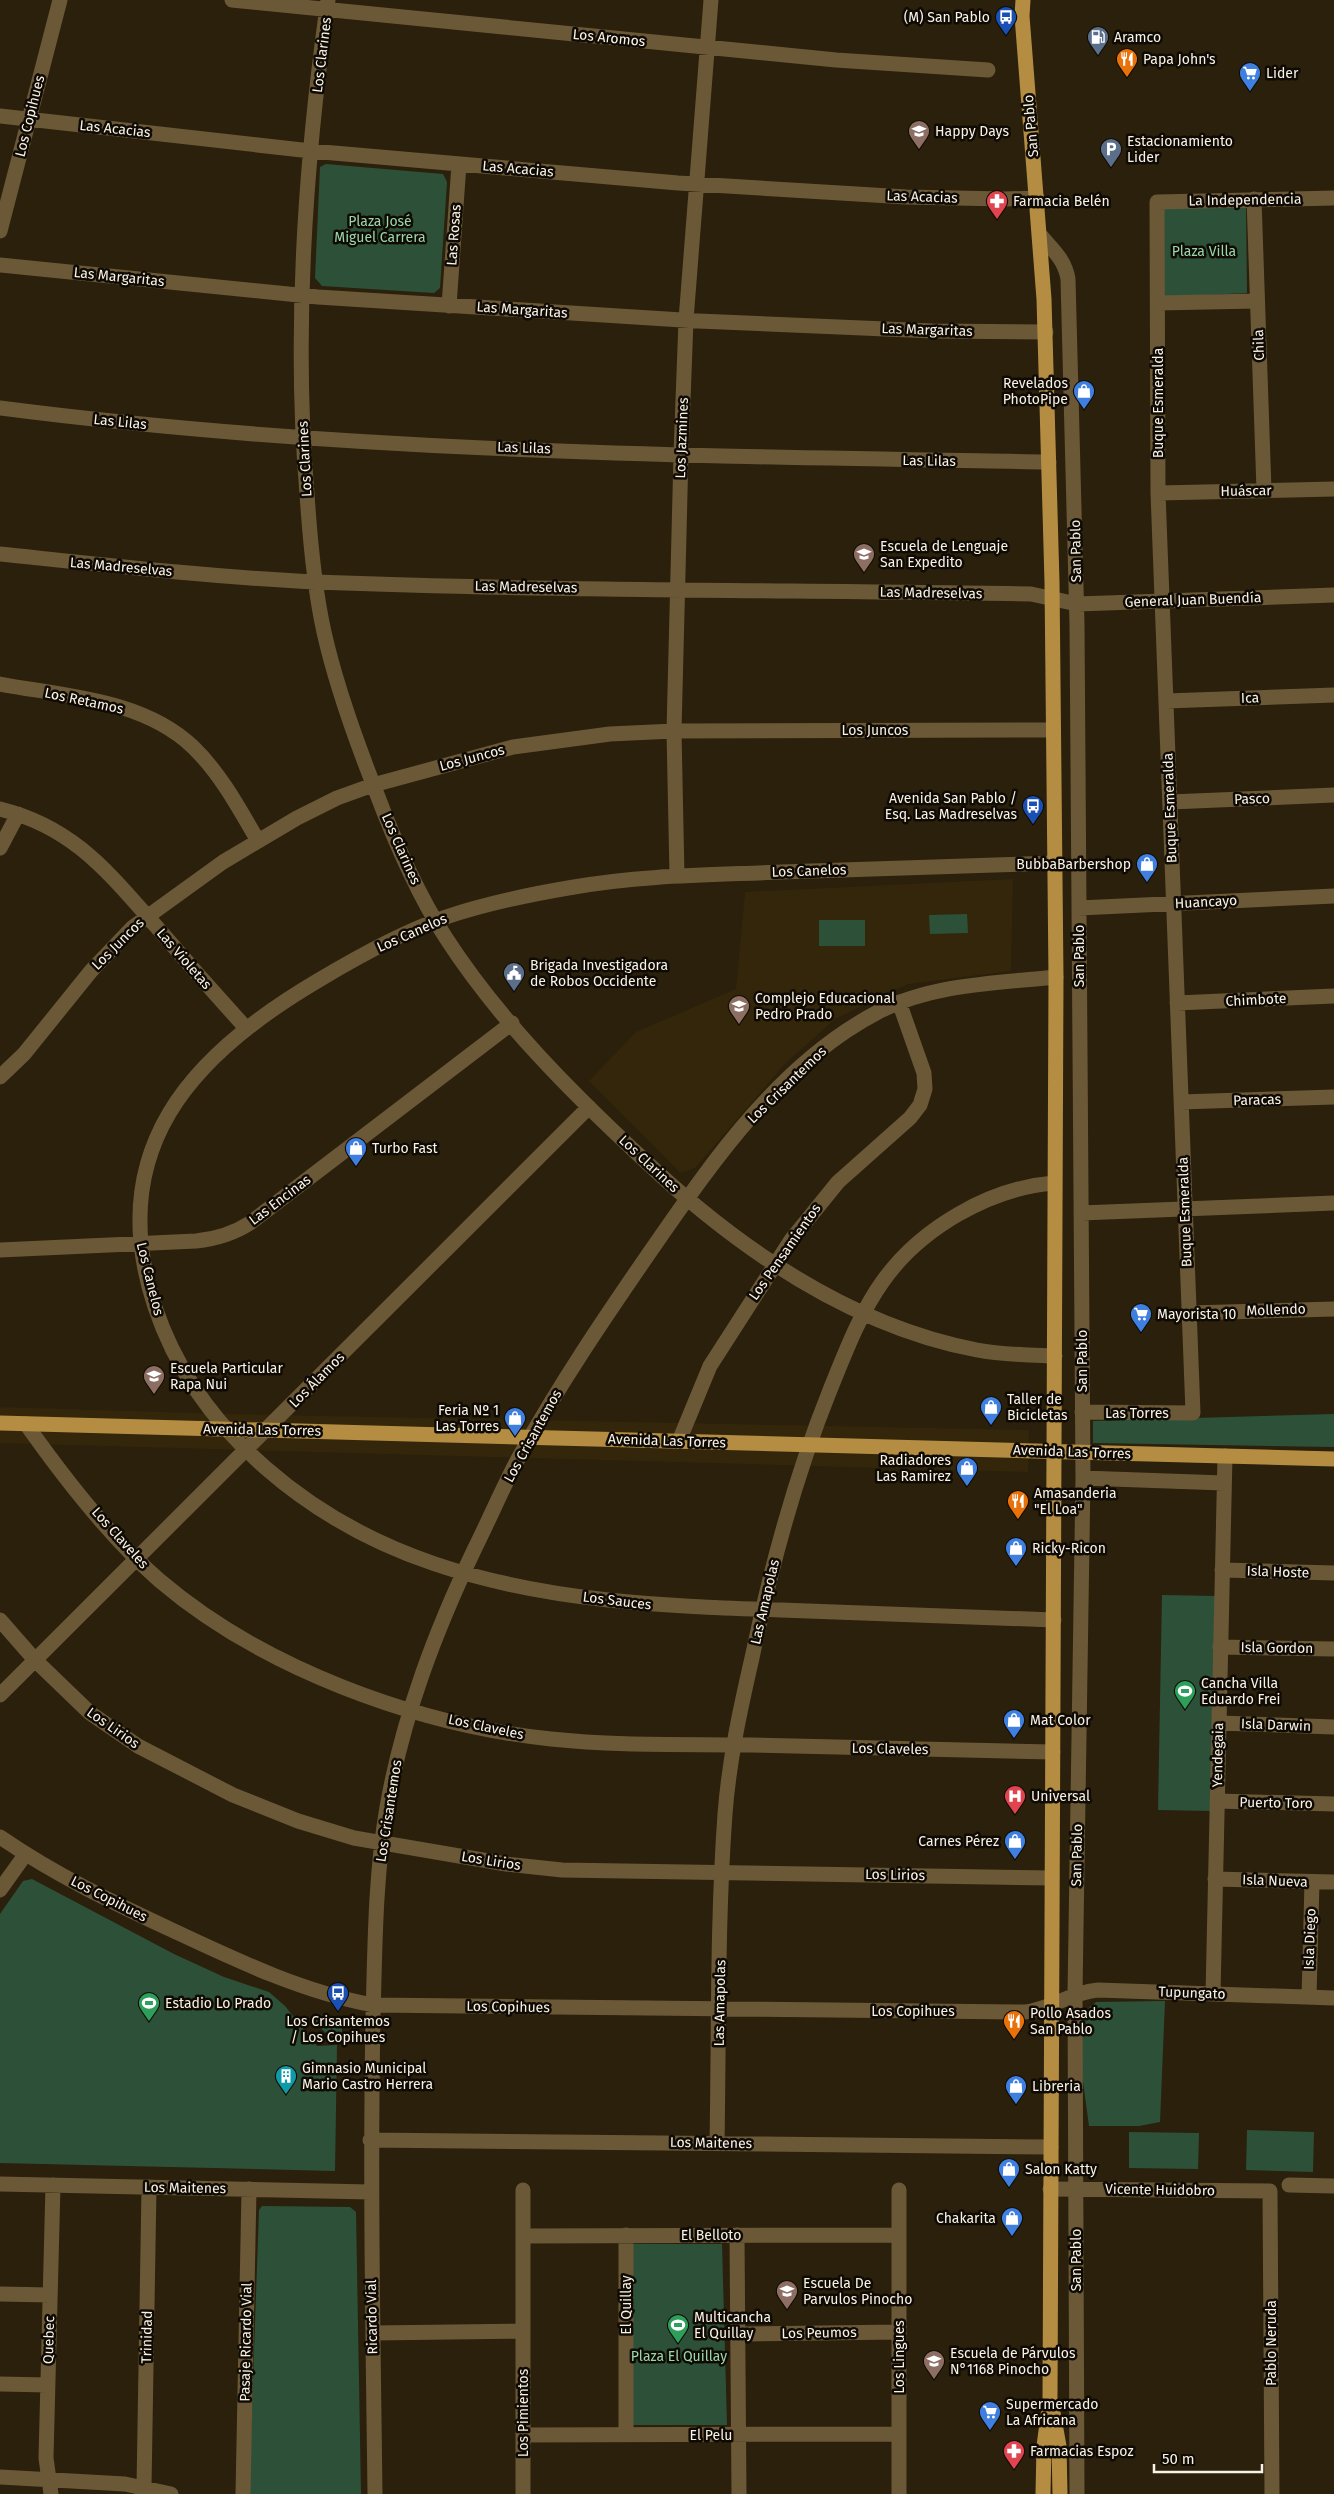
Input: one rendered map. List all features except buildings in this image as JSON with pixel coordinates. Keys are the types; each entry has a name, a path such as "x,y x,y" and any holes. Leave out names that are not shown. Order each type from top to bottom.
{"main road":[{"name":"San Pablo","path":"1016,0 1022,16"},
{"name":"San Pablo","path":"1023,0 1022,16 1041,236 1046,332 1052,600 1056,977 1050,2401 1044,2446 1043,2494"},
{"name":"Avenida Las Torres","path":"0,1423 1334,1459"},
{"name":"San Pablo","path":"1050,2401 1058,2432 1060,2494"}],"street":[{"name":"Los Copihues","path":"0,232 60,0"},
{"name":"Los Aromos","path":"232,0 327,5 836,60 988,70"},
{"name":"Los Jazmines","path":"677,876 674,731 680,454 686,320 711,0"},
{"name":"Los Clarines","path":"327,5 311,150 301,296 303,439 316,582 323,630 338,686 373,786 402,854 435,921 461,960 512,1023 589,1107 687,1198 776,1264 833,1298 916,1334 975,1349 1055,1356"},
{"name":"Las Acacias","path":"0,116 311,150 696,184 906,197 1037,198"},
{"name":"Las Rosas","path":"449,306 459,164"},
{"name":"La Independencia","path":"1157,202 1334,198"},
{"name":"Chila","path":"1254,199 1264,490"},
{"name":"Buque Esmeralda","path":"1157,202 1158,493 1193,1413"},
{"name":"San Pablo","path":"1041,236 1060,257 1068,279 1077,604 1083,1478 1075,1994 1077,2494"},
{"name":"Las Margaritas","path":"0,265 301,296 449,306 686,320 933,331 1046,332"},
{"path":"1158,303 1258,301"},
{"name":"Las Lilas","path":"0,408 108,421 303,439 680,454 884,460 1049,462"},
{"name":"Huáscar","path":"1158,493 1334,489"},
{"name":"Las Madreselvas","path":"0,554 135,569 316,582 678,590 1031,594 1052,600"},
{"name":"General Juan Buendía","path":"1052,600 1077,604 1334,595"},
{"name":"Los Retamos","path":"0,684 119,707 155,721 176,733 194,747 218,776 258,841"},
{"name":"Ica","path":"1166,701 1334,695"},
{"name":"Los Juncos","path":"0,1077 24,1054 105,955 146,916 258,841 317,807 373,786 492,752 532,744 610,734 674,731 1053,730"},
{"name":"Pasco","path":"1170,802 1334,795"},
{"name":"Las Violetas","path":"0,809 55,829 83,849 108,872 246,1028"},
{"path":"0,848 18,814"},
{"name":"Los Canelos","path":"226,1429 201,1399 174,1354 154,1301 140,1244 138,1225 142,1189 149,1158 173,1106 199,1071 246,1028 282,1002 335,970 435,921 459,913 571,887 677,876 1054,863"},
{"name":"Huancayo","path":"1079,908 1334,896"},
{"name":"Los Crisantemos","path":"370,2140 374,1925 382,1844 394,1774 410,1709 424,1664 463,1573 531,1437 595,1332 687,1198 753,1115 794,1074 852,1028 899,1002 947,990 1056,977"},
{"name":"Chimbote","path":"1177,1004 1334,996"},
{"name":"Los Pensamientos","path":"678,1441 710,1366 776,1264 824,1197 852,1168 910,1118 920,1104 925,1089 924,1073 899,1002"},
{"name":"Las Encinas","path":"0,1250 210,1240 242,1229 512,1023"},
{"name":"Paracas","path":"1181,1102 1334,1097"},
{"name":"Los Álamos","path":"0,1695 589,1107"},
{"name":"Las Amapolas","path":"717,2144 722,1873 725,1814 733,1745 768,1581 808,1444 864,1313 892,1269 932,1230 990,1200 1029,1187 1054,1183"},
{"path":"1081,1213 1334,1204"},
{"name":"Mollendo","path":"1189,1313 1334,1309"},
{"name":"Las Torres","path":"1082,1412 1193,1413"},
{"name":"Los Claveles","path":"26,1424 53,1460 137,1559 181,1598 240,1636 309,1671 410,1709 486,1729 550,1739 1053,1752"},
{"name":"Los Sauces","path":"226,1429 246,1450 312,1501 367,1536 415,1557 463,1573 531,1588 634,1604 1054,1620"},
{"name":"Yendegaia","path":"1213,1994 1225,1456"},
{"name":"Avenida Las Torres","path":"1083,1478 1224,1482"},
{"name":"Isla Hoste","path":"1222,1570 1334,1574"},
{"name":"Los Lirios","path":"0,1620 35,1660 90,1713 138,1746 233,1795 298,1821 382,1844 506,1864 562,1870 1052,1878"},
{"name":"Isla Gordon","path":"1220,1647 1334,1649"},
{"name":"Isla Darwin","path":"1219,1723 1334,1727"},
{"name":"Puerto Toro","path":"1217,1801 1334,1804"},
{"name":"Los Copihues","path":"0,1837 26,1855 117,1904 252,1966 334,1996 374,2005 1025,2012 1052,2004"},
{"path":"0,1890 26,1855"},
{"name":"Isla Nueva","path":"1215,1879 1334,1882"},
{"name":"Isla Diego","path":"1309,1997 1312,1882"},
{"name":"Tupungato","path":"1052,2004 1075,1994 1098,1990 1334,1998"},
{"name":"Los Maitenes","path":"370,2140 1051,2147"},
{"name":"Ricardo Vial","path":"370,2140 375,2494"},
{"name":"Los Maitenes","path":"0,2184 370,2192"},
{"name":"Quebec","path":"50,2487 46,2458 53,2185"},
{"path":"1289,2186 1334,2186"},
{"name":"Trinidad","path":"144,2487 149,2187"},
{"name":"Vicente Huidobro","path":"1050,2188 1270,2191"},
{"name":"Pasaje Ricardo Vial","path":"242,2494 249,2189"},
{"name":"Los Pimientos","path":"523,2190 523,2494"},
{"name":"Los Lingues","path":"899,2190 899,2494"},
{"name":"Pablo Neruda","path":"1270,2191 1272,2494"},
{"name":"El Quillay","path":"626,2235 626,2435"},
{"path":"737,2235 740,2494"},
{"name":"El Belloto","path":"523,2236 899,2235"},
{"path":"0,2294 50,2295"},
{"path":"372,2333 523,2332"},
{"name":"Los Peumos","path":"738,2334 899,2332"},
{"path":"0,2384 48,2385"},
{"name":"El Pelu","path":"523,2435 899,2434"},
{"path":"0,2477 50,2487 103,2482 144,2487 171,2494"}],"shaded area":[{"name":"Complejo Educacional Pedro Prado","path":"1013,879 1011,971 908,984 835,1019 784,1065 695,1168 681,1173 589,1081 636,1032 736,989 745,892"},
{"name":"Feria Nº 1 Las Torres","path":"0,1407 226,1414 1029,1430 1028,1472 0,1443"}],"green space":[{"name":"Plaza José Miguel Carrera","path":"326,164 443,174 447,182 440,288 434,293 322,286 315,278 320,167"},
{"name":"Plaza Villa","path":"1246,206 1247,293 1162,297 1162,208"},
{"path":"967,914 968,933 930,934 929,915"},
{"path":"819,920 865,920 865,946 819,946"},
{"path":"1334,1414 1334,1447 1093,1443 1093,1421"},
{"path":"1162,1595 1216,1596 1212,1811 1158,1810"},
{"name":"Estadio Lo Prado","path":"32,1879 174,1954 224,1977 269,1992 285,2006 317,2046 337,2045 335,2171 0,2163 0,1914 23,1881"},
{"path":"1165,2001 1160,2122 1139,2126 1089,2126 1080,2060 1081,2014 1096,2002"},
{"path":"318,2014 342,2022 342,2037 331,2037 313,2022"},
{"path":"1247,2130 1314,2132 1313,2172 1246,2170"},
{"path":"1129,2132 1199,2133 1198,2169 1129,2168"},
{"path":"262,2206 350,2207 356,2212 361,2494 249,2494 259,2210"},
{"name":"Plaza El Quillay","path":"632,2244 722,2244 727,2425 633,2425"}],"place":[{"name":"(M) San Pablo","path":"1006,36"},
{"name":"Aramco","path":"1098,56"},
{"name":"Papa John's","path":"1127,78"},
{"name":"Lider","path":"1250,92"},
{"name":"Happy Days","path":"919,150"},
{"name":"Estacionamiento Lider","path":"1111,168"},
{"name":"Farmacia Belén","path":"997,220"},
{"name":"Revelados PhotoPipe","path":"1084,410"},
{"name":"Escuela de Lenguaje San Expedito","path":"864,573"},
{"name":"Avenida San Pablo / Esq. Las Madreselvas","path":"1033,825"},
{"name":"BubbaBarbershop","path":"1147,883"},
{"name":"Brigada Investigadora de Robos Occidente","path":"514,992"},
{"name":"Complejo Educacional Pedro Prado","path":"739,1025"},
{"name":"Turbo Fast","path":"356,1167"},
{"name":"Mayorista 10","path":"1141,1333"},
{"name":"Escuela Particular Rapa Nui","path":"154,1395"},
{"name":"Taller de Bicicletas","path":"991,1426"},
{"name":"Feria Nº 1 Las Torres","path":"515,1437"},
{"name":"Radiadores Las Ramirez","path":"967,1487"},
{"name":"Amasanderia \"El Loa\"","path":"1018,1520"},
{"name":"Ricky-Ricon","path":"1016,1567"},
{"name":"Cancha Villa Eduardo Frei","path":"1185,1710"},
{"name":"Mat Color","path":"1014,1739"},
{"name":"Universal","path":"1015,1815"},
{"name":"Carnes Pérez","path":"1015,1860"},
{"name":"Los Crisantemos / Los Copihues","path":"338,2012"},
{"name":"Estadio Lo Prado","path":"149,2022"},
{"name":"Pollo Asados San Pablo","path":"1014,2040"},
{"name":"Gimnasio Municipal Mario Castro Herrera","path":"286,2095"},
{"name":"Libreria","path":"1016,2105"},
{"name":"Salon Katty","path":"1009,2188"},
{"name":"Chakarita","path":"1012,2237"},
{"name":"Escuela De Parvulos Pinocho","path":"787,2310"},
{"name":"Multicancha El Quillay","path":"678,2344"},
{"name":"Escuela de Párvulos N°1168 Pinocho","path":"934,2380"},
{"name":"Supermercado La Africana","path":"990,2431"},
{"name":"Farmacias Espoz","path":"1014,2470"}]}
